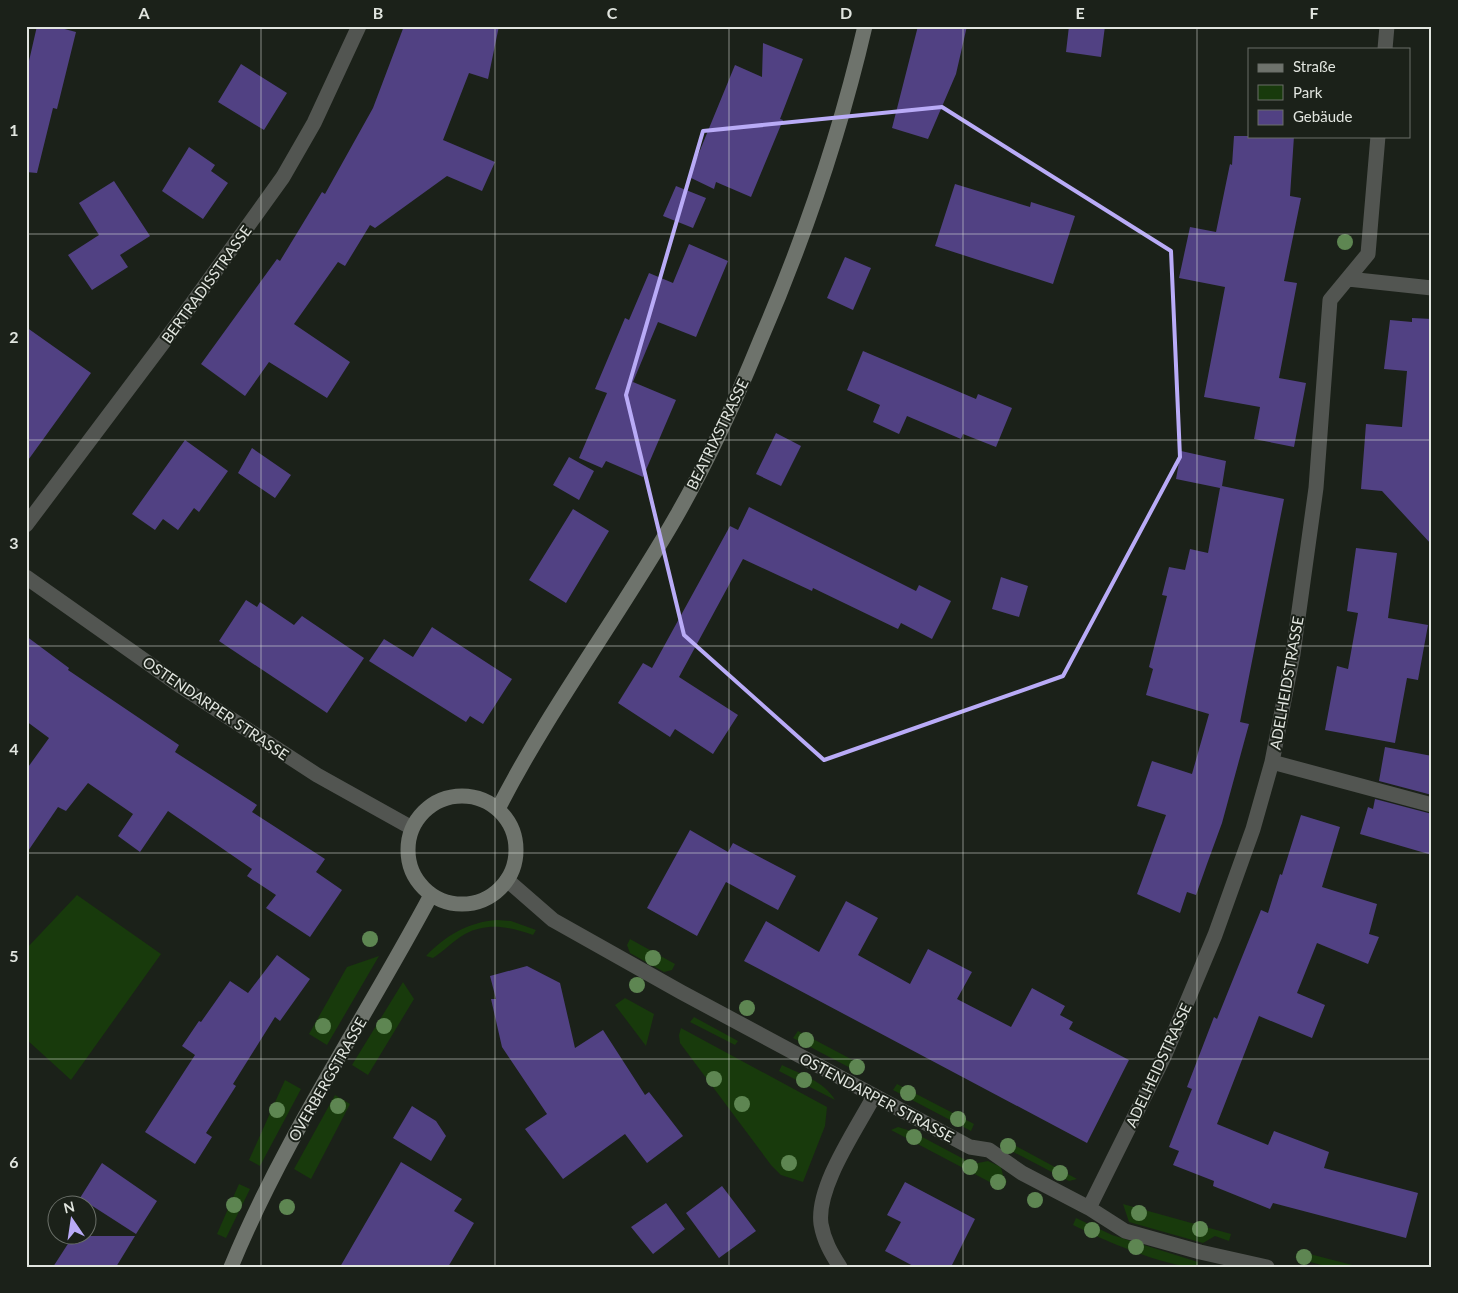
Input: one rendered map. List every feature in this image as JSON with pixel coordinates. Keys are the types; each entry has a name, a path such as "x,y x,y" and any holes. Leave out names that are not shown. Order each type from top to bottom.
{"street":[{"name":"BERTRADISSTRASSE","path":"26,525 181,319 284,177 314,123 359,26"},
{"name":"BEATRIXSTRASSE","path":"498,809 520,766 618,615 678,514 736,398 783,288 817,194 865,26"},
{"path":"1385,48 1387,26"},
{"name":"ADELHEIDSTRASSE","path":"1089,1208 1164,1056 1215,934 1253,829 1272,762 1293,654 1316,488 1330,300 1368,254 1378,138"},
{"path":"1348,279 1432,288"},
{"name":"OSTENDARPER STRASSE","path":"26,577 182,687 317,774 412,828"},
{"path":"1272,762 1432,805"},
{"path":"467,796 483,801 498,809 508,821 514,836 516,851 514,866 507,880 496,893 481,901 464,904 447,902 431,895 420,885 412,872 408,850 412,828 422,814 435,804 450,798 467,796"},
{"name":"OSTENDARPER STRASSE","path":"507,880 553,920 970,1147 989,1150 1022,1173 1089,1208 1126,1231 1200,1252 1266,1267"},
{"name":"OVERBERGSTRASSE","path":"231,1267 273,1176 324,1081 402,950 431,895"},
{"path":"840,1267 827,1246 821,1224 822,1202 828,1183 874,1096"}],"highlighted area":[{"path":"942,107 1171,251 1180,457 1063,676 824,760 684,635 626,395 703,131"}],"green space":[{"path":"77,895 161,954 71,1080 26,1039 26,949"},
{"path":"486,921 511,921 536,930 533,935 507,928 482,928 465,934 433,958 426,956 441,942 458,931"},
{"path":"630,939 675,964 672,970 664,972 630,953 627,945"},
{"path":"379,956 327,1045 309,1034 347,967"},
{"path":"403,982 414,999 368,1075 352,1065"},
{"path":"625,998 654,1014 646,1046 615,1005"},
{"path":"694,1017 738,1041 735,1045 690,1022"},
{"path":"681,1028 827,1107 825,1126 803,1182 781,1175 771,1165 680,1043 679,1035"},
{"path":"798,1031 864,1066 860,1073 793,1038"},
{"path":"782,1065 818,1083 835,1100 779,1071"},
{"path":"285,1080 301,1089 260,1166 249,1160"},
{"path":"897,1084 974,1124 971,1131 893,1090"},
{"path":"335,1095 350,1104 311,1179 294,1169"},
{"path":"898,1127 911,1131 973,1164 988,1161 1001,1167 1004,1179 1007,1181 1003,1189 891,1130"},
{"path":"1003,1139 1077,1179 1069,1181 1000,1145"},
{"path":"239,1184 250,1189 226,1238 217,1234"},
{"path":"1123,1204 1231,1234 1229,1241 1215,1236 1203,1243 1129,1222"},
{"path":"1076,1218 1112,1235 1198,1262 1197,1267 1168,1263 1117,1245 1073,1225"},
{"path":"1298,1251 1360,1267 1329,1267 1295,1258"}],"building":[{"path":"37,26 53,26 76,32 57,109 53,108 37,173 26,172 26,74"},
{"path":"404,26 499,26 488,79 469,73 443,140 495,162 482,191 447,176 375,228 370,225 345,266 338,262 294,324 350,362 327,398 269,362 245,396 201,364 277,259 280,261 322,192 325,194 373,108"},
{"path":"918,26 967,26 956,74 928,139 892,128"},
{"path":"1069,26 1105,26 1101,57 1066,52"},
{"path":"763,43 803,59 780,119 783,120 751,197 716,182 714,189 689,177 735,65 762,77"},
{"path":"241,64 287,93 264,130 218,102"},
{"path":"1234,136 1248,136 1248,138 1294,138 1290,196 1301,198 1284,281 1297,283 1279,378 1306,383 1294,447 1254,439 1260,407 1204,397 1225,287 1179,278 1190,227 1216,232 1230,164 1232,165"},
{"path":"189,147 215,165 211,171 228,183 203,219 162,191"},
{"path":"114,181 150,236 120,255 128,267 92,290 68,255 99,235 79,203"},
{"path":"955,184 1030,207 1031,202 1075,216 1053,284 935,246"},
{"path":"676,186 706,198 693,228 663,216"},
{"path":"689,244 728,261 696,337 658,322 633,382 676,400 643,477 606,461 602,468 579,458 607,393 595,389 625,318 629,320 649,273 673,283"},
{"path":"845,257 871,268 853,310 827,298"},
{"path":"1412,318 1432,319 1432,545 1382,491 1361,489 1366,424 1402,427 1407,371 1384,369 1390,320 1412,322"},
{"path":"26,327 91,373 26,463"},
{"path":"863,351 976,399 978,394 1012,408 996,447 963,434 961,439 907,416 899,434 873,422 880,405 847,390"},
{"path":"776,433 801,446 781,486 756,474"},
{"path":"185,440 228,471 199,512 194,508 178,530 163,519 155,530 132,514"},
{"path":"252,448 291,475 275,498 238,473"},
{"path":"1181,451 1226,461 1222,486 1284,499 1240,722 1249,724 1222,823 1196,895 1187,892 1180,913 1137,894 1166,815 1137,806 1152,761 1192,774 1209,714 1146,695 1153,669 1149,667 1167,596 1162,595 1169,567 1185,570 1190,549 1208,553 1220,488 1176,479"},
{"path":"569,457 594,471 579,500 553,485"},
{"path":"749,507 916,591 919,585 951,601 932,639 901,623 898,629 813,588 812,591 743,559 679,677 738,715 713,754 675,729 670,737 618,703 643,663 652,668 730,526 738,530"},
{"path":"573,509 609,531 566,603 529,580"},
{"path":"1356,548 1397,553 1388,618 1428,625 1418,680 1407,678 1395,743 1325,730 1337,666 1348,669 1358,613 1347,611"},
{"path":"1001,577 1028,586 1019,617 992,609"},
{"path":"246,600 257,607 260,602 294,625 302,616 364,658 327,713 219,641"},
{"path":"432,627 512,679 483,724 470,716 466,722 369,661 384,639 413,657"},
{"path":"26,636 69,668 68,670 179,745 175,752 257,805 252,812 325,859 316,872 342,890 310,937 266,908 276,895 247,876 252,869 168,811 140,852 118,836 133,814 88,783 66,811 58,807 26,854 26,770 49,738 26,721"},
{"path":"1385,747 1432,756 1432,795 1379,781"},
{"path":"1375,799 1432,814 1432,855 1360,834 1368,807 1373,809"},
{"path":"1301,815 1340,827 1322,887 1377,904 1369,934 1379,937 1368,964 1317,943 1297,993 1325,1005 1312,1038 1259,1016 1217,1124 1268,1145 1274,1131 1329,1152 1324,1168 1418,1193 1406,1238 1273,1203 1270,1209 1213,1186 1214,1181 1173,1165 1179,1151 1169,1147 1192,1089 1187,1087 1214,1017 1217,1019 1261,910 1268,913"},
{"path":"690,830 728,852 733,843 796,876 778,910 726,882 697,936 647,908"},
{"path":"846,901 878,918 858,955 910,984 928,949 972,972 957,999 1011,1027 1032,988 1065,1006 1060,1015 1073,1022 1069,1029 1129,1060 1087,1143 744,961 766,921 819,952"},
{"path":"277,955 310,979 280,1021 275,1017 233,1084 236,1086 206,1133 212,1137 195,1164 145,1132 195,1055 182,1046 199,1021 201,1022 230,981 248,993"},
{"path":"527,966 560,983 575,1048 603,1030 645,1095 649,1092 683,1136 647,1163 625,1134 563,1179 525,1129 547,1114 502,1047 491,999 496,999 490,976"},
{"path":"412,1106 436,1121 446,1136 431,1161 393,1138"},
{"path":"401,1162 462,1199 454,1211 474,1223 448,1267 340,1267"},
{"path":"102,1163 157,1201 136,1234 98,1210 98,1196 81,1196"},
{"path":"905,1182 975,1219 951,1267 915,1267 885,1251 901,1222 887,1215"},
{"path":"722,1186 756,1231 719,1258 686,1213"},
{"path":"666,1203 685,1229 653,1254 631,1227"},
{"path":"98,1236 135,1236 116,1267 53,1267 67,1246 98,1246"}]}
